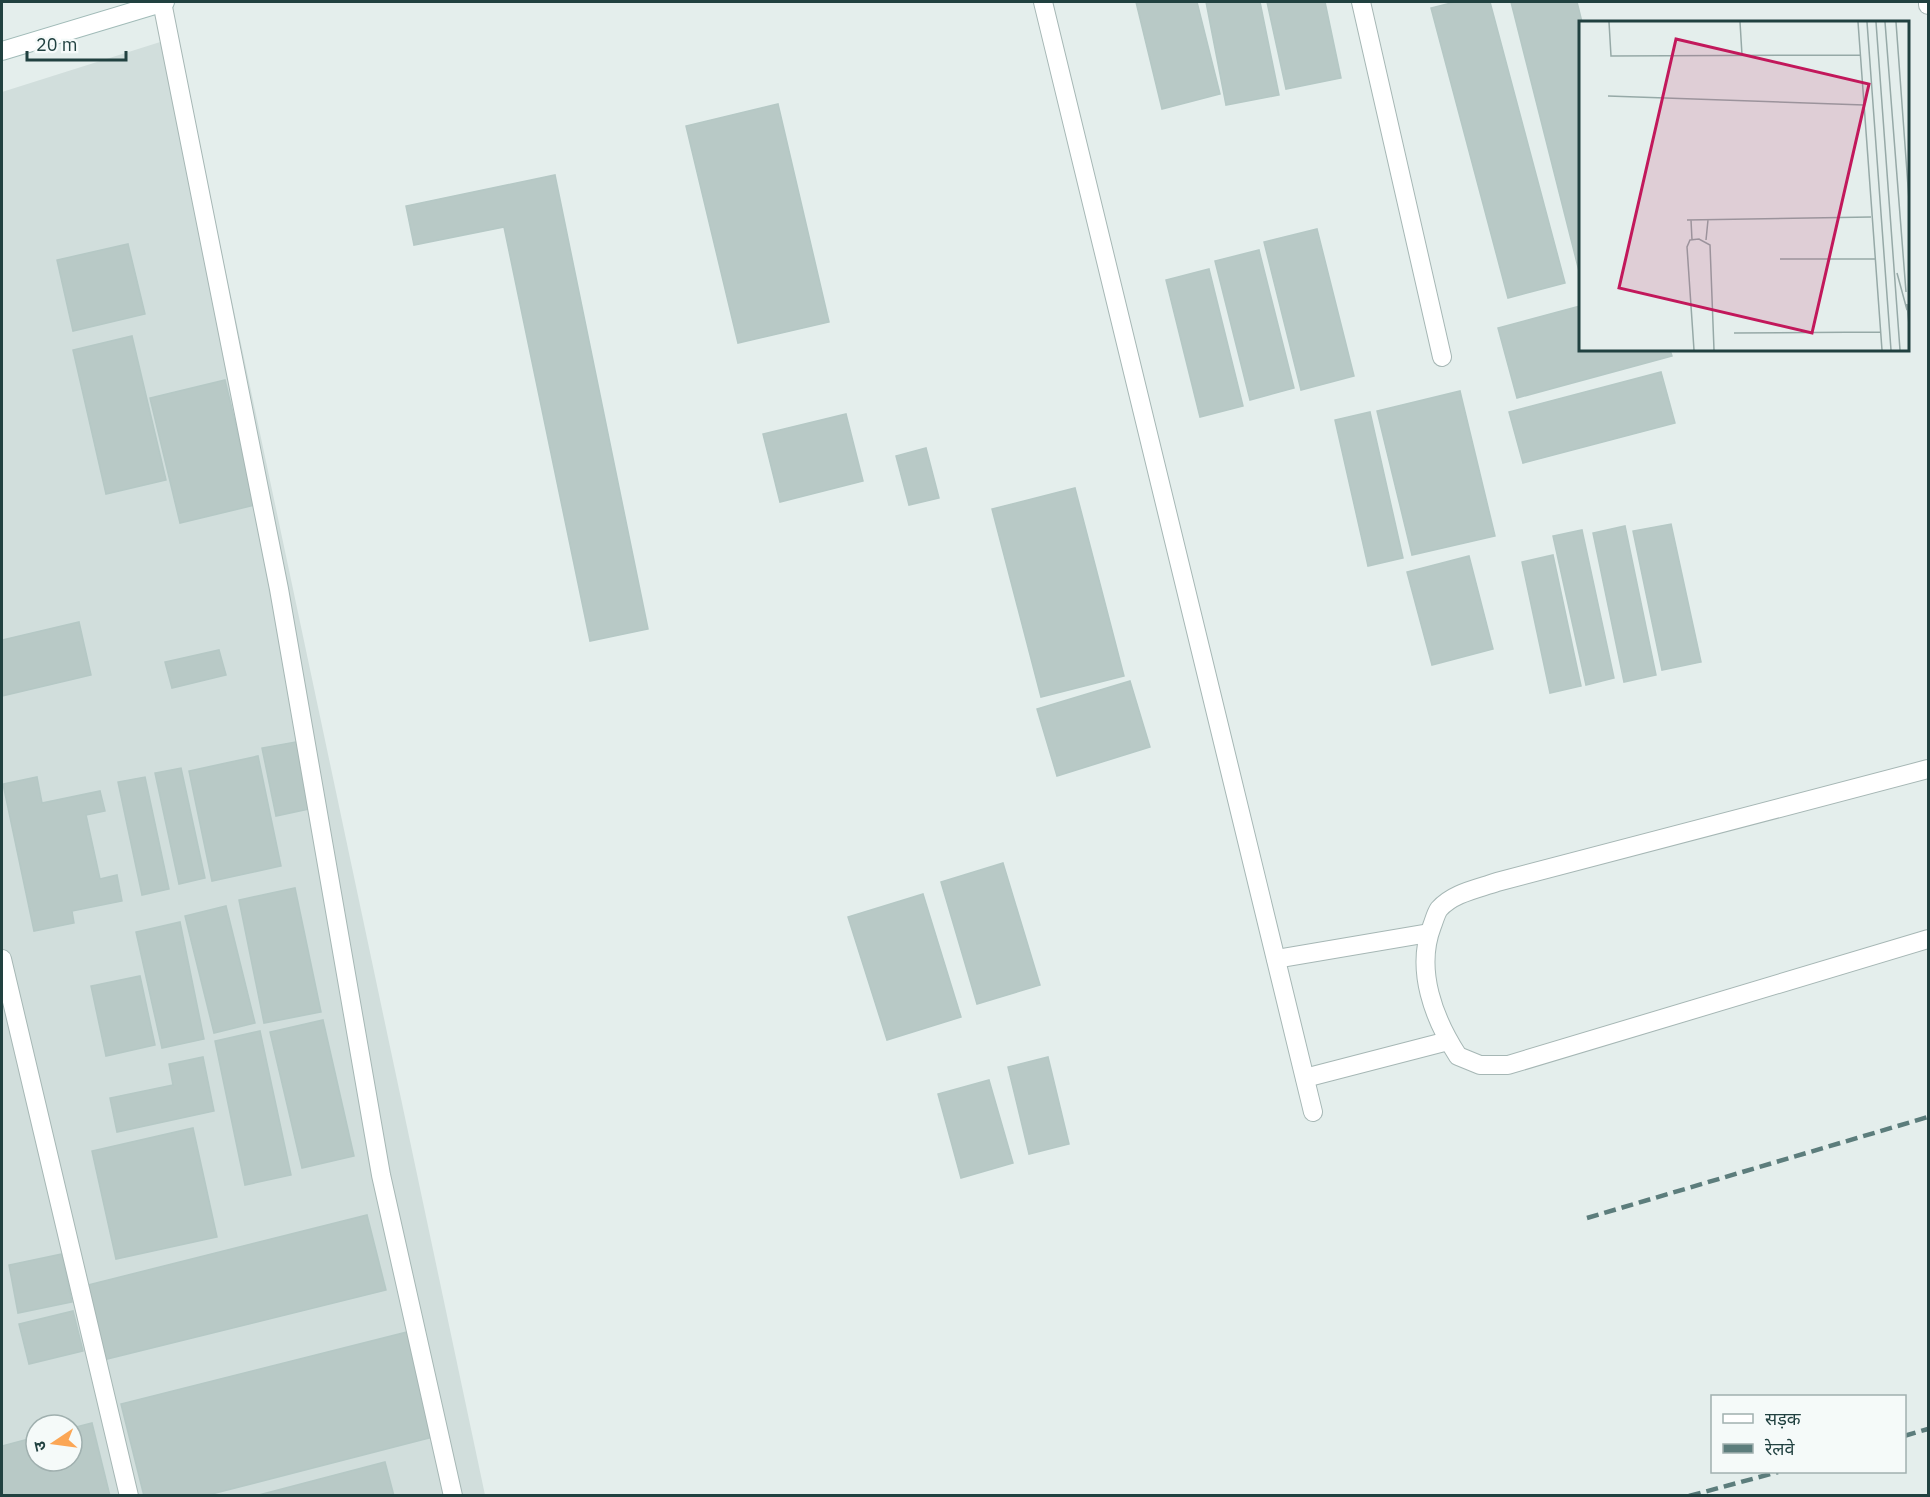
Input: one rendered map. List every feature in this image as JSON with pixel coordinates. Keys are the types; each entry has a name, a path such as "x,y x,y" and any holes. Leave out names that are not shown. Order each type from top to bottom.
{"main road":[{"path":"2,51 164,2 279,589 381,1175 453,1496"},
{"path":"1042,2 1313,1112"},
{"path":"1361,2 1442,357"},
{"path":"1929,769 1497,882 1456,896 1438,910 1429,933 1424,961 1429,991 1448,1041 1458,1056 1480,1065 1508,1065 1929,939"},
{"path":"1276,959 1429,933"},
{"path":"2,960 5,986 129,1496"},
{"path":"1305,1078 1448,1041"}],"shaded area":[{"path":"176,37 485,1495 2,1495 2,92"}],"building":[{"path":"1136,2 1197,2 1220,94 1162,109"},
{"path":"1206,2 1260,2 1279,95 1226,105"},
{"path":"1267,2 1325,2 1341,78 1286,89"},
{"path":"1455,2 1490,2 1565,283 1508,298 1431,8"},
{"path":"1511,2 1577,2 1582,21 1579,21 1579,271"},
{"path":"778,104 829,322 738,343 686,126"},
{"path":"555,175 648,629 590,641 504,227 414,245 406,206"},
{"path":"1317,229 1354,376 1301,390 1264,242"},
{"path":"128,244 145,314 73,331 57,260"},
{"path":"1259,250 1294,388 1250,400 1215,261"},
{"path":"1209,269 1243,406 1200,417 1166,280"},
{"path":"1579,306 1579,351 1670,351 1672,356 1517,398 1498,328"},
{"path":"132,336 166,480 106,494 73,350"},
{"path":"1661,372 1675,423 1523,463 1509,412"},
{"path":"225,380 255,505 180,523 150,398"},
{"path":"1460,391 1495,536 1412,555 1377,411"},
{"path":"1370,412 1403,558 1368,566 1335,420"},
{"path":"846,414 863,481 780,502 763,434"},
{"path":"926,448 939,498 909,505 896,456"},
{"path":"1075,488 1124,676 1041,697 992,509"},
{"path":"1671,524 1701,662 1662,670 1633,531"},
{"path":"1625,526 1656,675 1624,682 1593,533"},
{"path":"1582,530 1614,678 1586,685 1553,536"},
{"path":"1553,555 1581,686 1550,693 1522,562"},
{"path":"1469,556 1493,649 1432,665 1407,572"},
{"path":"79,622 91,675 2,696 2,640"},
{"path":"219,650 226,675 172,688 165,662"},
{"path":"1130,681 1150,747 1057,776 1037,709"},
{"path":"301,741 314,808 276,816 262,748"},
{"path":"258,756 281,866 212,881 189,771"},
{"path":"181,768 205,878 179,884 155,773"},
{"path":"37,777 42,803 100,791 105,811 86,815 100,879 117,875 122,901 72,911 74,923 34,931 3,784"},
{"path":"145,777 169,889 142,895 118,782"},
{"path":"1003,863 1040,985 977,1004 941,882"},
{"path":"295,888 321,1012 264,1023 239,900"},
{"path":"923,894 961,1017 887,1040 848,917"},
{"path":"226,906 255,1023 214,1033 185,916"},
{"path":"180,922 204,1039 162,1048 136,932"},
{"path":"140,976 155,1045 106,1056 91,986"},
{"path":"323,1020 354,1156 302,1168 270,1032"},
{"path":"260,1031 291,1175 245,1185 215,1041"},
{"path":"203,1057 214,1111 117,1132 110,1098 173,1085 169,1064"},
{"path":"1048,1057 1069,1144 1029,1154 1008,1067"},
{"path":"989,1080 1013,1163 961,1178 938,1094"},
{"path":"193,1128 217,1237 116,1259 92,1151"},
{"path":"367,1215 386,1290 103,1360 84,1286"},
{"path":"62,1254 72,1302 18,1313 9,1265"},
{"path":"73,1311 83,1351 29,1364 19,1324"},
{"path":"411,1331 437,1436 204,1496 144,1496 121,1404"},
{"path":"92,1423 110,1496 2,1496 2,1446 24,1440 24,1473 84,1473 84,1425"},
{"path":"385,1462 394,1496 255,1496"}],"railway":[{"path":"1587,1218 1928,1117"},
{"path":"1906,1435 1928,1429"},
{"path":"1689,1496 1774,1473"}]}
